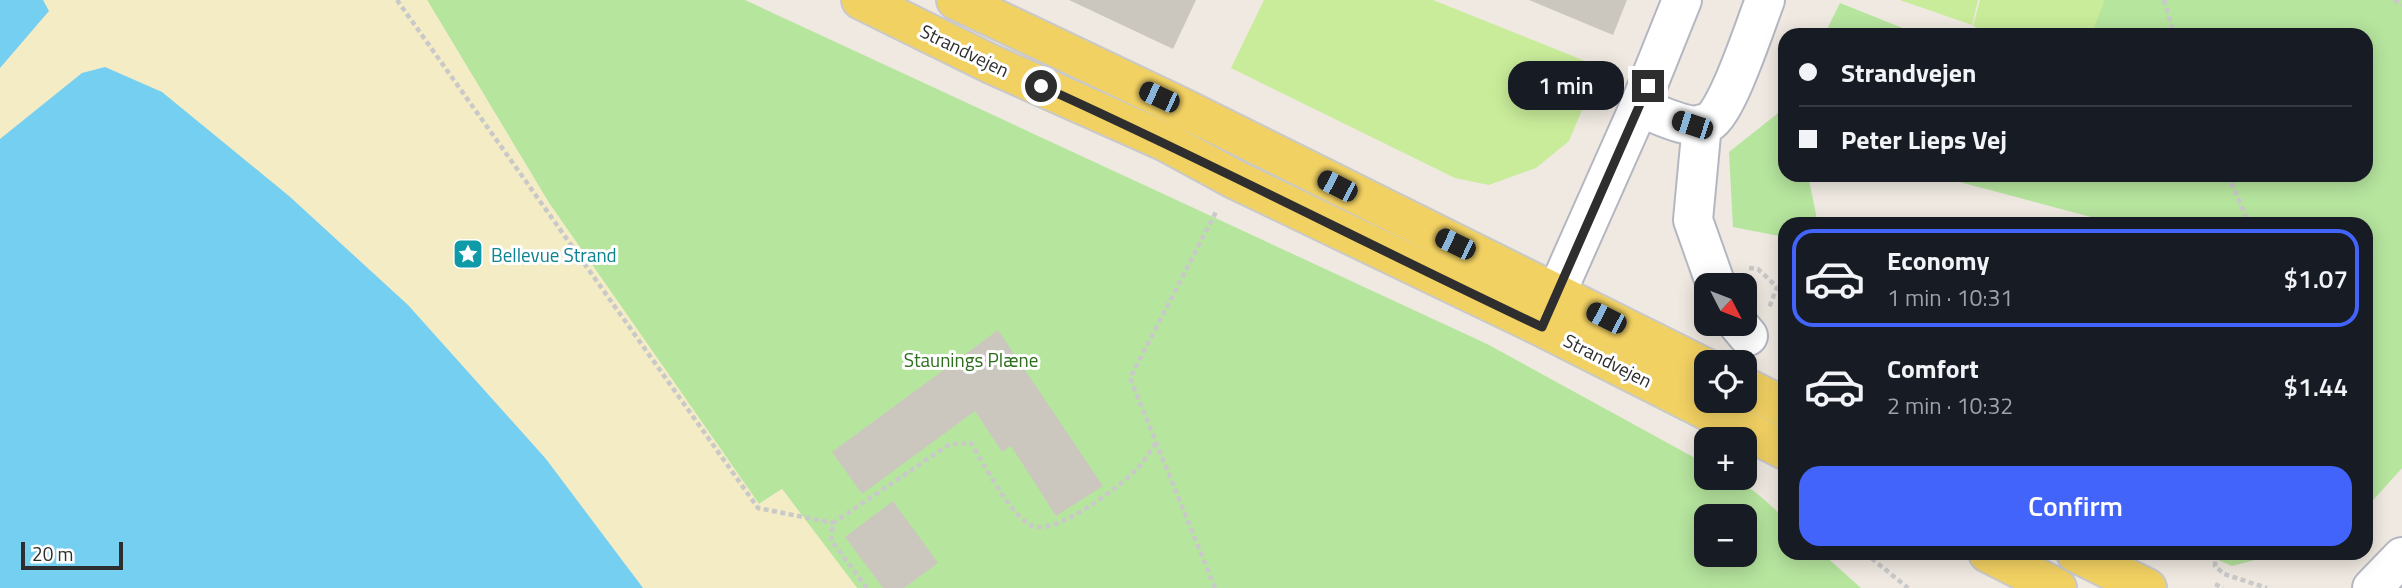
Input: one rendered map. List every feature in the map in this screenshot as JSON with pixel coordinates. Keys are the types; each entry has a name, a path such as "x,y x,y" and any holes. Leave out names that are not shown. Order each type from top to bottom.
{"main road":[{"name":"Strandvejen","path":"861,0 991,64 1166,142 1234,179 1549,310 1694,364"},
{"name":"Strandvejen","path":"956,0 1193,113 1549,310 1778,446"},
{"path":"1757,393 1778,404"},
{"path":"2002,560 2057,588"},
{"path":"2090,560 2147,588"}],"street":[{"path":"1549,310 1639,107 1682,0"},
{"path":"1639,107 1692,125 1707,124 1722,110 1765,0"},
{"path":"991,64 1008,26"},
{"path":"1702,124 1693,220 1712,273"},
{"path":"2372,588 2402,557"}],"path":[{"path":"397,0 758,508 833,523 950,444 971,443 1016,511 1031,525 1046,528 1065,521 1100,498 1136,470 1155,444"},
{"path":"2164,0 2172,28"},
{"path":"2394,0 2402,5"},
{"path":"1215,588 1130,378 1234,179"},
{"path":"2231,182 2246,217"},
{"path":"833,523 831,540 867,588"},
{"path":"1874,560 1908,588"},
{"path":"2215,560 2215,566 2224,574 2267,588"},
{"path":"2215,584 2223,588"}],"green space":[{"name":"Staunings Plæne","path":"427,0 745,0 1487,344 1694,457 1694,490 1751,490 1778,512 1778,560 1830,560 1861,588 857,588 782,489 759,504 549,203"},
{"path":"1264,0 1433,0 1600,67 1569,141 1536,168 1489,185 1455,178 1231,68"},
{"path":"1900,0 1978,0 1972,25"},
{"path":"1980,0 2105,0 2094,28 1973,26"},
{"path":"2101,0 2402,0 2402,468 2373,500 2373,217 2091,217 1960,182 2373,182 2373,28 2090,28"},
{"path":"1840,3 1902,28 1828,28"},
{"path":"1777,114 1778,182 1809,182 1817,217 1778,217 1778,236 1733,227 1729,152"},
{"path":"2218,560 2255,560 2232,566"}],"sand":[{"name":"Bellevue Strand","path":"43,0 427,0 549,203 759,504 782,489 857,588 643,588 546,459 408,305 289,196 105,67 82,73 0,139 0,68 48,11"}],"water":[{"path":"0,0 43,0 49,11 0,68"},
{"path":"105,67 162,92 289,196 408,305 546,459 643,588 0,588 0,139 82,73"}],"building":[{"path":"1069,0 1196,0 1173,49"},
{"path":"1529,0 1627,0 1613,35"},
{"path":"998,330 1103,486 1056,516 1011,446 1002,452 975,411 862,494 832,452"},
{"path":"893,501 938,563 904,588 883,588 845,537"}],"place":[{"name":"Bellevue Strand","path":"468,254"}],"route":[{"path":"1041,86 1166,142 1366,244 1542,327 1648,86"}]}
